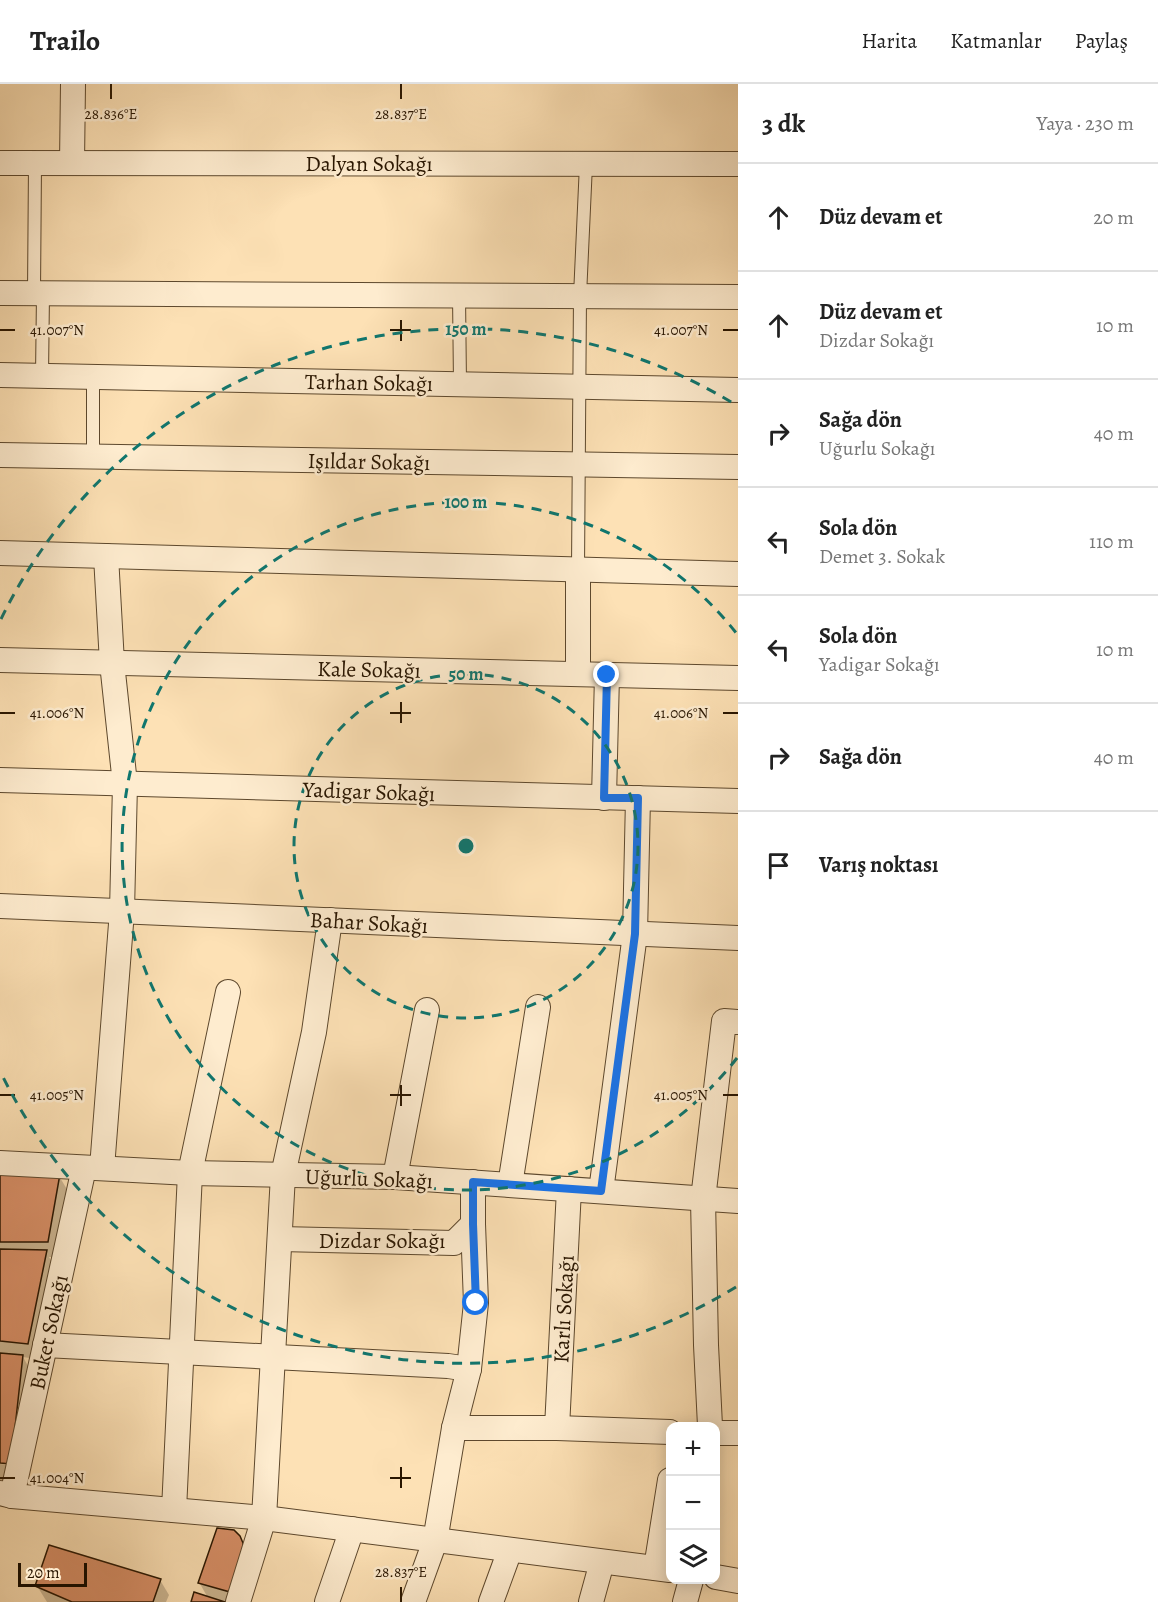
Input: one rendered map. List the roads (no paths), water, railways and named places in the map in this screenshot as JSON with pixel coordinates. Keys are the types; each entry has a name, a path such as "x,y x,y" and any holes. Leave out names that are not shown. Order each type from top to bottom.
{"street":[{"path":"72,163 73,84"},
{"name":"Dalyan Sokağı","path":"0,163 738,164"},
{"path":"0,293 738,297"},
{"name":"Tarhan Sokağı","path":"0,375 738,390"},
{"name":"Işıldar Sokağı","path":"0,455 738,467"},
{"path":"0,553 738,574"},
{"name":"Buket Sokağı","path":"6,1494 93,1168 122,911 125,784 112,663 106,556"},
{"path":"578,569 578,674"},
{"name":"Kale Sokağı","path":"0,660 738,678"},
{"path":"604,798 607,675"},
{"name":"Yadigar Sokağı","path":"0,780 738,801"},
{"path":"601,1191 635,934 638,798"},
{"name":"Bahar Sokağı","path":"0,906 738,938"},
{"path":"238,1602 264,1518 284,1175 314,1032 330,920"},
{"path":"174,1510 190,1173 228,992"},
{"path":"510,1185 538,1007"},
{"path":"395,1178 427,1010"},
{"path":"710,1422 703,1198 731,1022"},
{"name":"Uğurlu Sokağı","path":"0,1163 190,1173 473,1182 738,1201"},
{"name":"Dizdar Sokağı","path":"280,1239 454,1242 473,1224 473,1182"},
{"name":"Karlı Sokağı","path":"557,1428 569,1189"},
{"path":"413,1602 435,1540 454,1428 470,1369 476,1303 473,1224"},
{"path":"45,1345 273,1356 470,1369"},
{"path":"454,1428 557,1428 666,1432"},
{"path":"720,1433 738,1433"},
{"path":"6,1494 264,1518 663,1569 666,1530"},
{"path":"327,1602 352,1529"},
{"path":"491,1602 510,1550"},
{"path":"591,1602 602,1562"},
{"path":"720,1578 738,1581"},
{"path":"685,1602 690,1584"}],"lane":[{"path":"35,163 42,376"},
{"path":"578,569 580,296 586,164"},
{"path":"459,295 460,384"},
{"path":"93,377 93,457"}]}
